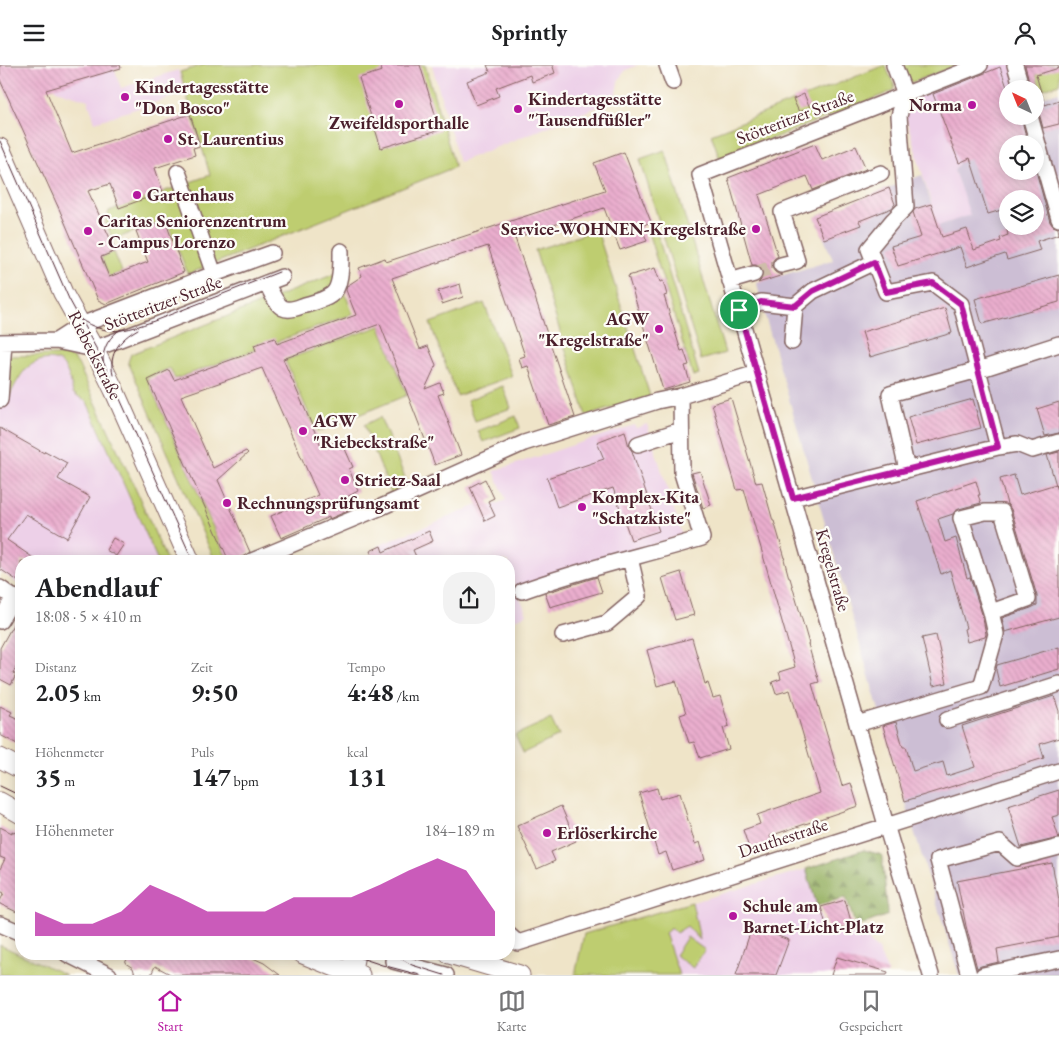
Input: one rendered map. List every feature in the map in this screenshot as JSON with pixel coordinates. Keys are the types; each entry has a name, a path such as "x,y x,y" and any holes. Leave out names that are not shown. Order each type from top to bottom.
{"main road":[{"name":"Riebeckstraße","path":"0,148 61,287 114,390 187,555"},
{"path":"0,758 15,766"},
{"path":"0,803 15,811"},
{"path":"319,960 345,970"},
{"path":"470,960 520,975"}],"street":[{"path":"667,65 673,82"},
{"path":"894,65 905,94 899,116 906,207 893,219 869,249 886,292 933,283 961,304 998,447"},
{"name":"Stötteritzer Straße","path":"700,175 980,65"},
{"path":"1015,65 1019,80"},
{"path":"1033,125 1059,219"},
{"path":"178,173 214,274"},
{"path":"781,265 797,261 782,212 881,173"},
{"name":"Kregelstraße","path":"700,175 886,825 931,975"},
{"path":"266,283 277,302 288,310 332,295 338,283 341,263 340,251"},
{"name":"Stötteritzer Straße","path":"56,341 81,325 272,253"},
{"path":"792,342 795,306 813,291 874,262"},
{"path":"730,281 754,274"},
{"name":"Stötteritzer Straße","path":"2,342 56,341 94,349 282,277"},
{"path":"739,310 761,302 795,306"},
{"path":"0,400 2,342"},
{"path":"907,470 890,394 978,370 1059,344"},
{"path":"266,555 524,443 657,401 681,396 757,373"},
{"path":"522,591 554,579 702,539 682,473 681,396"},
{"path":"638,444 681,430"},
{"path":"793,498 998,447 1017,444 1032,450 1059,442"},
{"path":"857,724 981,687 996,634 962,518 985,512 1002,512 1028,599 991,612"},
{"path":"563,635 606,623 639,596 630,558"},
{"path":"0,588 15,599"},
{"path":"0,621 15,602"},
{"path":"947,720 1059,684"},
{"name":"Dauthestraße","path":"515,938 1059,771"},
{"path":"969,975 938,860 1000,843 1017,858 1059,847"},
{"path":"0,924 15,930"},
{"path":"982,975 1059,959"},
{"path":"79,960 109,975"},
{"path":"391,960 406,969 424,975"},
{"path":"395,960 446,975"}],"shaded area":[{"name":"Kindertagesstätte \"Don Bosco\"","path":"45,65 113,65 121,88 178,70 185,93 95,122 88,100 56,90"},
{"name":"Kindertagesstätte \"Tausendfüßler\"","path":"432,65 638,65 626,70 621,76 615,100 459,162"},
{"path":"980,65 1015,65 1019,80 999,80 999,125 1032,125 1034,133 1029,135 999,135 999,147 959,163 954,170 971,215 938,226 902,105"},
{"path":"1059,92 1059,975 959,975 910,818 757,283 833,260 815,217 922,175 938,226 970,215 954,170 959,163 999,147 999,180 1044,180 1044,135 1029,135 1034,133 1034,125 1044,125 1044,96"},
{"path":"40,360 56,360 63,365 67,371 73,393 87,402 155,555 15,555 15,582 0,571 0,400 7,400 25,370"},
{"name":"Komplex-Kita \"Schatzkiste\"","path":"647,424 682,535 517,589 515,584 515,555 381,555 377,546 478,505 481,510 506,500 494,471 634,425 636,428"},
{"path":"515,587 527,614 515,619"},
{"name":"Schule am Barnet-Licht-Platz","path":"806,869 826,935 856,927 878,950 888,972 874,975 575,975 584,934"}],"green space":[{"path":"204,65 425,65 455,167 188,274 166,219 113,240 106,223 109,211 210,175 180,72"},
{"path":"885,65 895,87 893,91 720,159 711,134"},
{"path":"903,65 958,65 911,82"},
{"path":"1047,65 1059,65 1059,84 1044,89 1044,80 1038,80 1036,75"},
{"path":"665,150 725,353 701,360 640,159"},
{"path":"655,226 699,374 693,376 647,229"},
{"path":"597,230 650,396 586,416 535,250"},
{"path":"114,252 122,272 109,277 101,257"},
{"path":"337,273 353,314 175,379 170,368 147,378 225,555 212,555 128,362 131,354"},
{"path":"484,303 512,376 457,396 430,323"},
{"path":"380,326 407,395 317,432 285,360"},
{"path":"66,355 74,359 132,481 164,555 155,555 87,402 73,393 69,375 64,366 60,362 50,359 33,363 22,373 7,401 0,356"},
{"path":"503,386 511,408 475,421 467,400"},
{"path":"516,416 520,428 483,442 478,431"},
{"path":"380,417 408,485 417,482 417,484 384,498 383,496 391,493 364,425"},
{"path":"551,719 559,736 523,753 515,735"},
{"path":"864,850 882,855 888,915 856,927 846,897 817,906 806,869"},
{"path":"692,902 700,940 687,926 676,933 671,928 665,933 679,975 575,975 584,934"},
{"path":"687,937 705,950 693,968 675,955"},
{"path":"0,945 15,952 15,960 33,960 66,975 0,975"}],"building":[{"path":"0,65 120,65 121,68 46,90 72,153 190,114 200,146 193,148 195,155 155,168 163,192 119,208 110,184 88,191 116,251 101,257 109,277 148,262 136,231 165,220 184,272 106,304 98,300 60,211 0,80"},
{"name":"Zweifeldsporthalle","path":"380,65 420,65 440,130 381,148 359,78 382,71"},
{"path":"487,65 554,65 555,73 532,82 530,75 496,88 499,96 476,105 467,81 490,72"},
{"path":"1025,65 1058,65 1059,68 1036,75 1038,80 1029,80"},
{"path":"1000,67 1005,80 999,80 999,125 1023,125 1026,135 999,135 999,180 1038,180 1041,190 999,190 999,211 988,214 970,158 959,163 933,94"},
{"path":"804,94 810,108 799,112 793,99"},
{"path":"1059,100 1059,124 1043,128 1044,102 1045,105"},
{"name":"Service-WOHNEN-Kregelstraße","path":"815,144 822,160 856,146 866,169 813,190 807,176 759,195 778,256 772,262 772,268 778,274 783,275 758,283 763,277 763,272 760,267 752,265 728,178"},
{"path":"624,152 651,222 641,226 647,241 620,250 604,208 515,238 575,417 548,425 528,366 522,368 519,358 525,356 488,246 392,278 420,349 428,346 436,365 425,389 440,383 444,393 438,395 461,455 435,465 380,324 283,359 322,448 337,441 338,444 342,442 353,467 349,469 358,491 345,498 350,510 281,538 271,516 318,495 262,368 181,396 213,468 246,451 248,453 218,480 250,552 246,555 226,555 148,380 169,370 174,380 256,351 254,345 275,338 277,344 356,315 346,290 347,286 362,276 359,268 385,258 386,262 605,190 594,163"},
{"path":"889,188 895,204 892,208 859,221 861,225 824,239 815,217"},
{"path":"1044,200 1050,222 1058,228 1059,234 1037,241 1040,250 1007,260 1005,254 967,267 960,247 898,266 891,246 921,237 913,212 915,209 931,204 942,237 967,229 974,250 1001,241 1000,238 1008,235 1044,235"},
{"name":"AGW \"Kregelstraße\"","path":"655,268 660,282 663,281 667,295 664,296 681,351 684,350 689,365 685,366 690,382 663,390 628,276"},
{"path":"1059,275 1059,302 982,324 975,299"},
{"path":"460,284 463,297 442,304 438,291"},
{"path":"945,308 952,333 870,357 862,332"},
{"path":"731,398 756,483 762,482 785,558 819,682 812,684 842,786 851,783 858,806 770,836 772,843 750,851 743,830 760,824 757,815 820,793 790,690 776,694 772,682 781,679 779,672 795,667 744,489 737,490 712,404"},
{"path":"973,399 981,428 916,445 908,417"},
{"path":"1059,402 1059,433 1045,436 1037,409"},
{"path":"0,428 44,453 45,451 67,463 58,479 90,497 67,538 26,514 7,540 29,555 15,555 15,579 0,569"},
{"path":"625,431 659,531 631,540 613,488 557,507 547,478 604,459 597,442"},
{"path":"1059,452 1059,484 1056,485 1047,455"},
{"path":"700,471 711,505 703,508 692,473"},
{"path":"1014,475 1020,495 1056,484 1059,496 1059,617 1005,632 1002,618 1037,605 1037,596 1000,479"},
{"path":"485,479 494,498 488,501 495,516 485,521 470,487"},
{"path":"976,481 981,503 959,509 953,514 938,519 945,542 956,538 967,578 970,577 982,614 985,637 967,642 964,629 966,628 950,570 941,574 917,501"},
{"path":"429,531 433,541 413,550 415,555 372,555 370,551 381,546 383,552"},
{"path":"113,538 124,544 117,555 106,550"},
{"path":"681,572 694,615 675,620 662,578"},
{"path":"597,577 602,592 550,607 545,593"},
{"path":"15,621 15,670 13,673 15,677 11,685 0,679 0,648"},
{"path":"936,635 947,683 933,686 922,638"},
{"path":"692,638 705,684 708,683 713,698 720,696 729,726 723,728 729,749 700,758 694,742 689,743 680,715 686,713 676,681 657,686 647,650"},
{"path":"1059,647 1059,669 1000,687 996,670 997,665"},
{"path":"1054,696 1059,711 1059,738 1040,744 1044,758 905,801 883,726 896,722 903,747 906,747 913,771 943,762 947,776 975,767 962,726"},
{"path":"0,706 12,712 10,715 15,717 15,743 0,735"},
{"path":"657,788 660,799 680,793 695,844 700,842 705,860 672,870 666,852 658,855 639,793"},
{"path":"1059,790 1059,815 1052,817 1059,838 1021,847 1008,806"},
{"name":"Erlöserkirche","path":"561,806 576,841 551,852 555,861 537,869 517,826"},
{"path":"0,827 15,833 15,911 0,904 4,893 0,891 0,869 5,859 0,857"},
{"path":"1052,863 1059,900 1059,937 997,949 999,962 977,968 957,881"},
{"path":"845,900 852,925 828,932 821,907"},
{"path":"752,927 789,940 776,975 736,975"},
{"path":"837,957 888,972 887,975 831,975"},
{"path":"127,960 257,960 280,975 172,975 155,966 151,975 135,975 133,968 125,963"}],"tunnel":[{"path":"754,274 781,265"}],"tram line":[{"path":"0,141 69,299 102,359 190,555"},
{"path":"80,319 99,328 116,331 125,330 154,321 279,272"},
{"path":"103,362 104,352 108,343 113,335 121,329"},
{"path":"113,375 112,360 117,347 126,337 138,329"},
{"path":"0,786 15,793"},
{"path":"367,960 420,975"},
{"path":"403,960 412,965 444,975"}],"place":[{"name":"Kindertagesstätte \"Don Bosco\"","path":"125,97"},
{"name":"Zweifeldsporthalle","path":"399,104"},
{"name":"Norma","path":"972,105"},
{"name":"Kindertagesstätte \"Tausendfüßler\"","path":"518,109"},
{"name":"St. Laurentius","path":"168,139"},
{"name":"Gartenhaus","path":"137,195"},
{"name":"Service-WOHNEN-Kregelstraße","path":"756,229"},
{"name":"Caritas Seniorenzentrum - Campus Lorenzo","path":"88,231"},
{"name":"AGW \"Kregelstraße\"","path":"659,329"},
{"name":"AGW \"Riebeckstraße\"","path":"303,431"},
{"name":"Strietz-Saal","path":"345,480"},
{"name":"Rechnungsprüfungsamt","path":"227,503"},
{"name":"Komplex-Kita \"Schatzkiste\"","path":"582,507"},
{"name":"Erlöserkirche","path":"547,833"},
{"name":"Schule am Barnet-Licht-Platz","path":"733,916"}],"route":[{"path":"874,262 886,292 933,283 961,304 998,447 793,498 739,310 761,302 795,306 813,291 874,262"}]}
